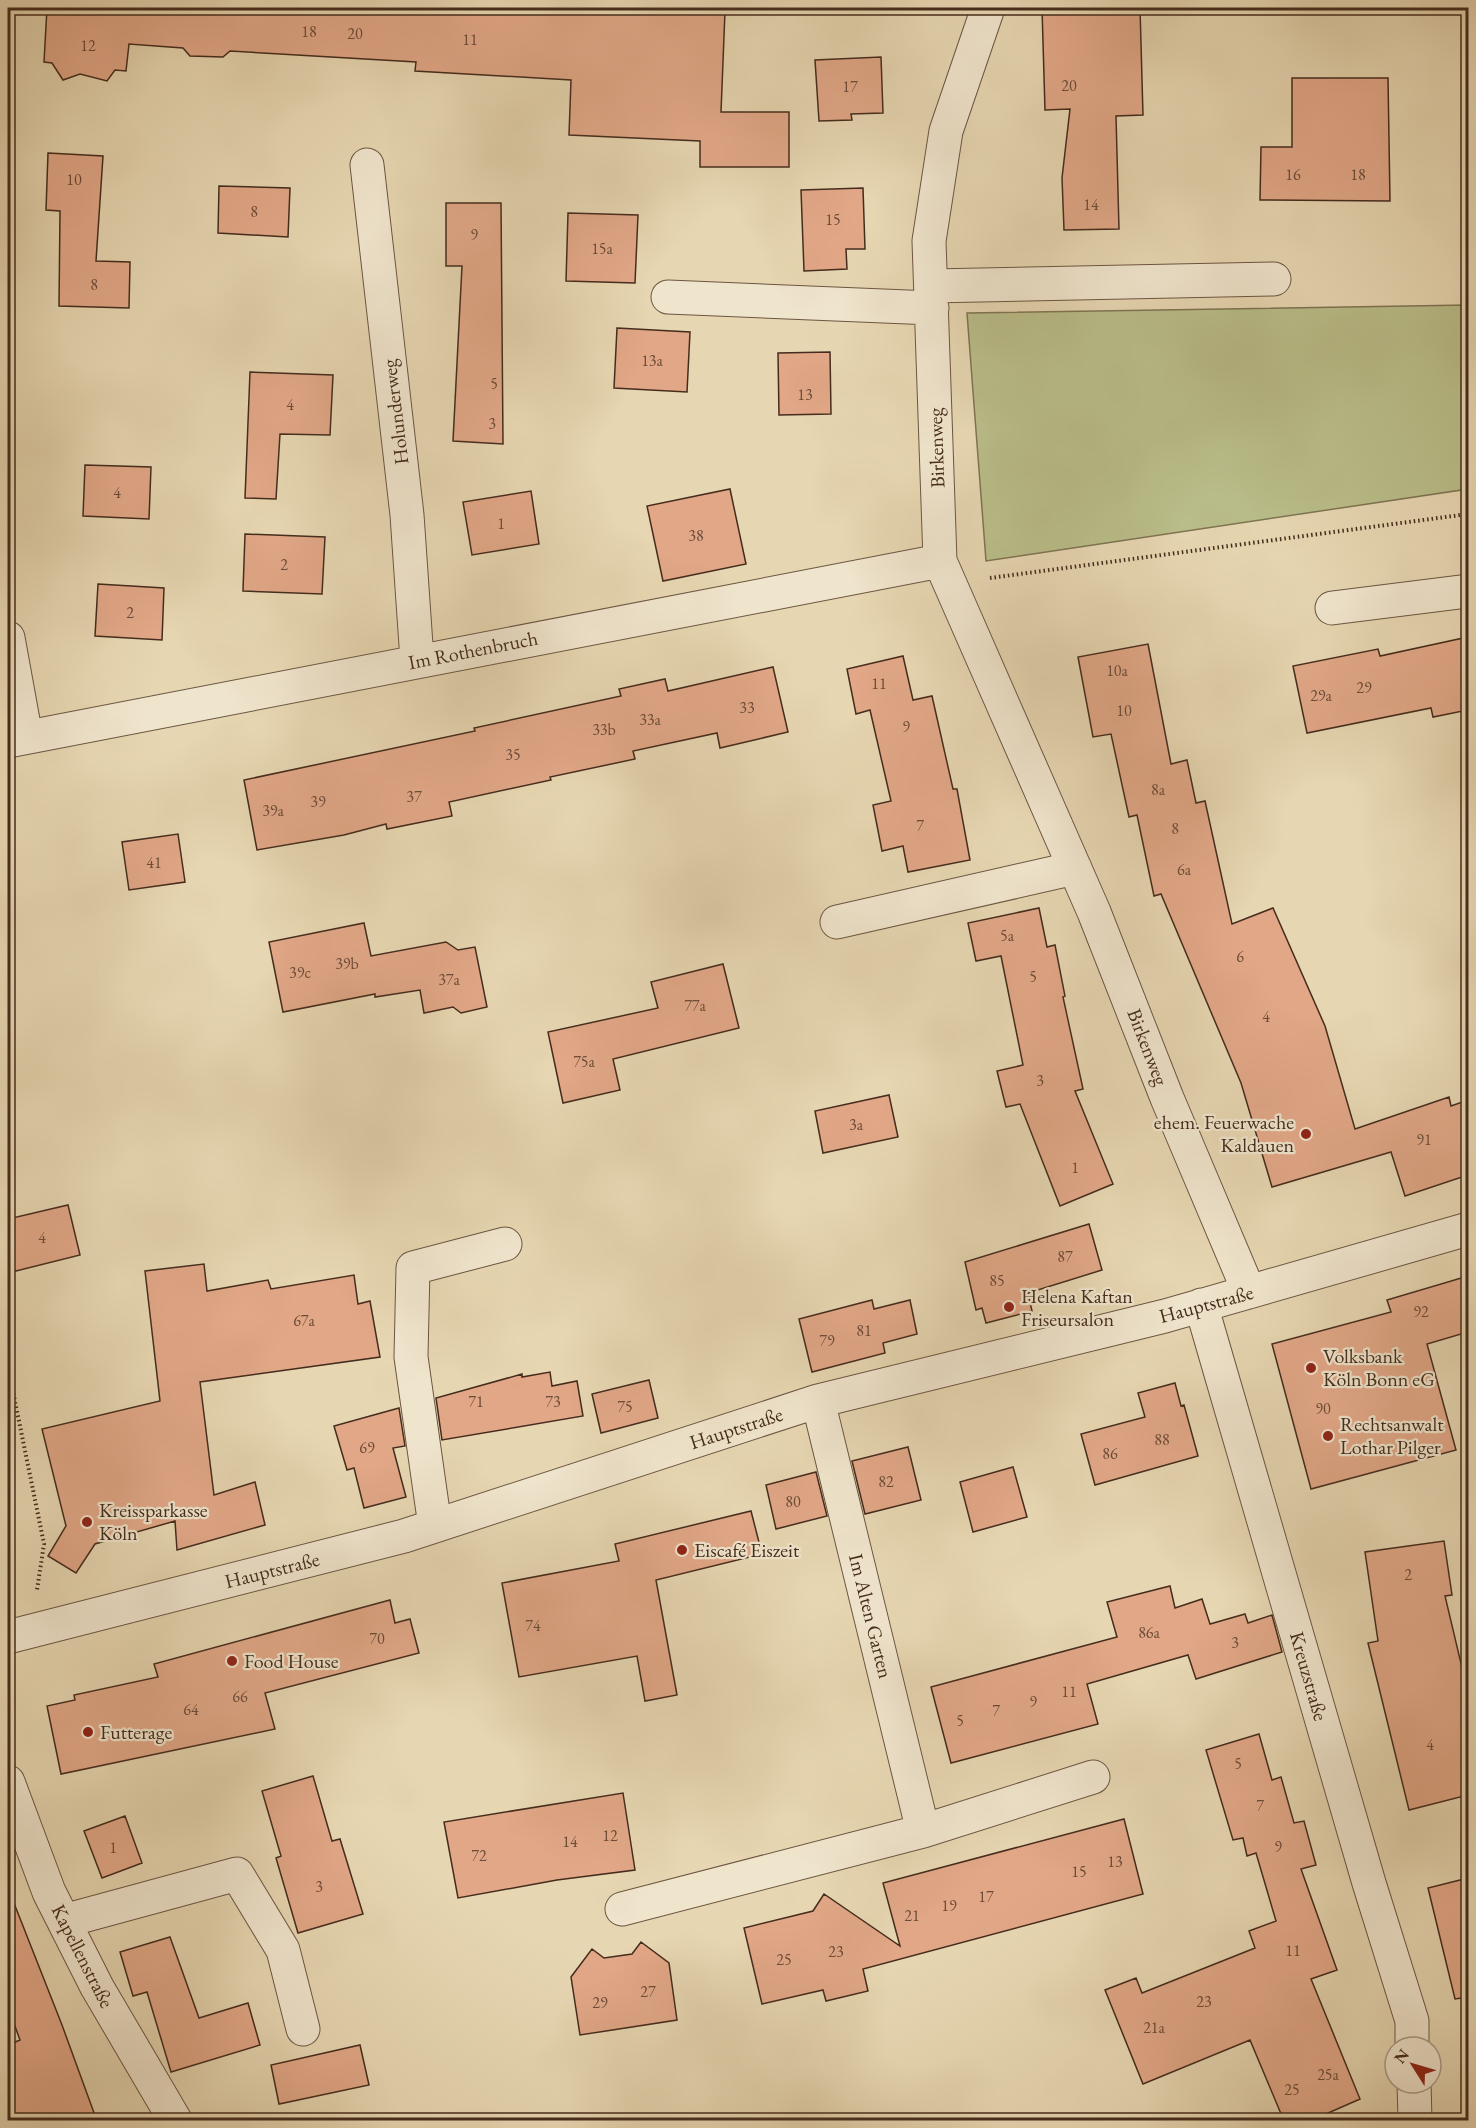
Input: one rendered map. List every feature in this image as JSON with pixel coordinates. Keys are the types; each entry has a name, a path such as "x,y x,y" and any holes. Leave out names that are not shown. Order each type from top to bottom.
{"street":[{"name":"Birkenweg","path":"988,8 946,131 930,242 945,572 1075,868 1249,1292"},
{"name":"Holunderweg","path":"367,165 407,515 417,660"},
{"path":"668,297 932,297 1274,279"},
{"name":"Im Rothenbruch","path":"17,739 417,660 945,572"},
{"path":"1332,608 1468,591"},
{"path":"8,638 17,739"},
{"path":"837,922 1075,868"},
{"name":"Hauptstraße","path":"22,1634 435,1526 818,1401 1201,1305 1468,1229"},
{"path":"435,1526 411,1357 413,1268 505,1244"},
{"name":"Kreuzstraße","path":"1201,1305 1369,1883 1412,2021 1412,2035"},
{"name":"Im Alten Garten","path":"818,1401 923,1831"},
{"path":"622,1909 923,1831 1093,1777"},
{"name":"Kapellenstraße","path":"8,1782 50,1892 64,1921 97,1987 175,2121"},
{"path":"64,1921 237,1874 283,1950 303,2029"},
{"path":"1414,2095 1415,2121"}],"path":[{"path":"945,572 1468,514"},
{"path":"8,1367 44,1544 34,1609 22,1634"}],"green space":[{"path":"1468,305 1468,489 986,561 967,313"}],"building":[{"path":"47,8 620,8 725,11 721,112 789,112 789,167 700,167 700,141 569,135 571,80 415,71 416,62 230,51 223,57 190,56 183,48 129,44 126,71 115,70 107,81 80,74 63,80 52,63 44,62"},
{"path":"1042,8 1140,8 1143,115 1116,116 1119,229 1064,230 1062,178 1070,109 1045,110"},
{"path":"881,57 883,113 851,114 852,120 819,121 815,60"},
{"path":"1292,78 1388,78 1390,201 1260,200 1261,147 1292,147"},
{"path":"48,153 103,156 96,261 130,262 129,308 59,306 60,211 46,210"},
{"path":"219,186 290,188 288,237 218,233"},
{"path":"863,188 865,249 846,249 847,269 804,271 801,190"},
{"path":"446,203 501,203 503,444 453,441 462,266 446,266"},
{"path":"568,213 638,215 635,283 566,281"},
{"path":"617,328 690,332 687,392 614,388"},
{"path":"830,352 831,414 779,415 778,353"},
{"path":"250,372 333,375 330,435 280,434 276,499 245,498"},
{"path":"85,465 151,467 149,519 83,516"},
{"path":"730,489 746,564 663,581 647,506"},
{"path":"531,491 539,544 472,555 463,502"},
{"path":"245,534 325,537 322,594 243,591"},
{"path":"98,584 164,588 162,640 95,636"},
{"path":"1468,637 1468,710 1433,717 1431,708 1307,733 1293,666 1378,649 1380,656"},
{"path":"1148,644 1171,764 1187,760 1196,803 1205,801 1232,924 1273,908 1325,1026 1355,1129 1449,1097 1451,1106 1468,1100 1468,1175 1405,1196 1391,1152 1272,1187 1241,1083 1161,894 1154,896 1137,815 1129,817 1111,734 1093,737 1078,657"},
{"path":"903,656 913,700 932,696 953,789 957,789 970,860 908,872 903,846 882,851 873,805 891,801 870,710 856,714 847,669"},
{"path":"773,667 788,732 720,748 717,733 633,751 635,759 449,802 452,816 387,829 386,824 344,835 257,850 244,780 475,731 474,728 621,696 619,689 665,679 668,691"},
{"path":"178,834 185,882 129,890 122,842"},
{"path":"1039,908 1047,947 1055,945 1065,996 1063,997 1083,1089 1075,1091 1113,1184 1060,1206 1020,1104 1006,1107 997,1071 1023,1065 1001,956 976,961 968,923"},
{"path":"364,923 371,956 446,942 458,950 475,947 487,1007 461,1013 453,1007 424,1013 420,990 375,997 375,994 283,1012 269,942"},
{"path":"723,964 739,1028 613,1059 620,1090 563,1103 548,1032 658,1008 651,982"},
{"path":"889,1095 898,1137 823,1153 815,1111"},
{"path":"68,1205 80,1255 8,1273 8,1219"},
{"path":"1089,1224 1102,1270 1028,1293 1032,1311 986,1323 982,1308 976,1310 965,1262"},
{"path":"204,1264 207,1291 268,1280 271,1289 354,1275 358,1304 370,1301 380,1357 200,1382 214,1495 255,1482 265,1525 177,1550 175,1521 95,1544 76,1573 48,1556 66,1526 42,1429 160,1401 145,1271"},
{"path":"1468,1276 1468,1332 1427,1344 1456,1450 1311,1489 1272,1344 1391,1312 1387,1300"},
{"path":"872,1300 874,1309 910,1300 917,1334 883,1343 885,1353 812,1372 799,1319"},
{"path":"550,1372 552,1386 577,1381 583,1416 442,1440 436,1398 522,1374 522,1377"},
{"path":"649,1380 658,1418 601,1433 592,1394"},
{"path":"1175,1383 1181,1406 1184,1405 1198,1456 1095,1485 1081,1434 1145,1417 1138,1393"},
{"path":"399,1408 405,1446 393,1448 406,1497 364,1508 354,1468 347,1470 334,1426"},
{"path":"908,1447 921,1500 865,1514 852,1461"},
{"path":"1013,1467 1027,1517 973,1532 960,1482"},
{"path":"816,1472 827,1516 776,1529 766,1485"},
{"path":"751,1511 762,1554 656,1580 677,1695 645,1701 637,1656 519,1677 502,1583 619,1561 615,1544"},
{"path":"1444,1541 1452,1595 1445,1596 1468,1693 1468,1795 1409,1810 1368,1643 1378,1641 1365,1552"},
{"path":"1170,1586 1175,1608 1202,1599 1210,1624 1245,1614 1248,1623 1272,1615 1282,1652 1196,1679 1188,1655 1087,1684 1098,1724 951,1763 931,1687 1117,1637 1107,1602"},
{"path":"390,1600 395,1623 410,1619 419,1653 265,1693 275,1729 61,1774 47,1706 75,1700 74,1695 158,1677 154,1664"},
{"path":"1259,1734 1272,1780 1281,1777 1294,1823 1304,1821 1316,1865 1301,1869 1337,1970 1311,1979 1360,2099 1310,2121 1284,2121 1250,2040 1143,2084 1105,1990 1136,1978 1142,1993 1255,1948 1249,1931 1276,1921 1256,1853 1247,1856 1243,1838 1233,1840 1206,1750"},
{"path":"313,1776 332,1841 340,1839 363,1914 298,1933 276,1858 281,1856 262,1791"},
{"path":"623,1793 635,1870 557,1880 458,1898 444,1822"},
{"path":"125,1816 142,1863 102,1878 84,1831"},
{"path":"1124,1819 1143,1894 863,1969 868,1991 826,2001 823,1990 762,2004 744,1928 813,1911 824,1894 900,1946 883,1883"},
{"path":"1468,1878 1468,1997 1455,1999 1428,1888"},
{"path":"10,1893 97,2121 8,2121 8,2045 20,2040 8,2007 8,1894"},
{"path":"170,1937 199,2018 248,2003 260,2045 171,2072 147,1992 133,1996 120,1952"},
{"path":"641,1942 669,1963 677,2020 580,2035 571,1977 592,1949 604,1958 632,1954"},
{"path":"360,2045 369,2085 279,2104 271,2065"}],"place":[{"name":"ehem. Feuerwache Kaldauen","path":"1306,1134"},
{"name":"Helena Kaftan Friseursalon","path":"1009,1307"},
{"name":"Volksbank Köln Bonn eG","path":"1311,1368"},
{"name":"Rechtsanwalt Lothar Pilger","path":"1328,1436"},
{"name":"Kreissparkasse Köln","path":"87,1522"},
{"name":"Eiscafé Eiszeit","path":"682,1550"},
{"name":"Food House","path":"232,1661"},
{"name":"Futterage","path":"88,1732"}]}
